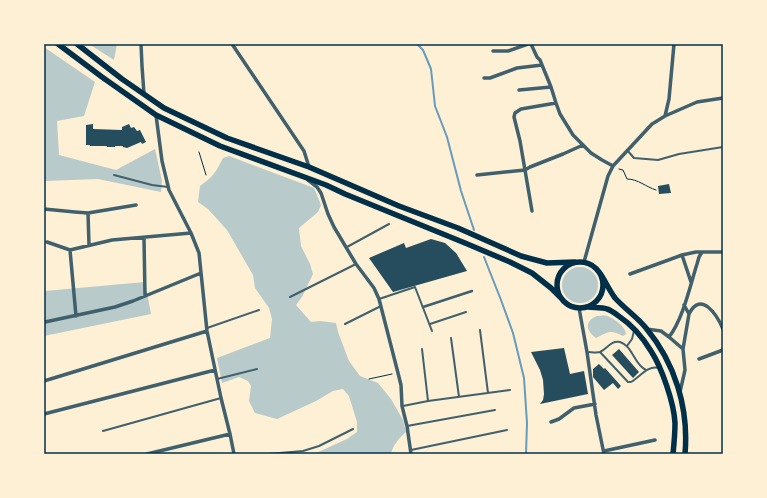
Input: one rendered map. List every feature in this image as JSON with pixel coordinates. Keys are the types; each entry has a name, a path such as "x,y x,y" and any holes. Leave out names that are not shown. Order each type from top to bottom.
{"main road":[{"path":"58,44 156,115 220,146 304,177 510,262 532,273 551,288 566,304 575,308 588,307 607,309 616,314 634,329 651,351 660,368 674,413 675,424 673,454"},
{"path":"77,44 122,79 164,108 227,138 309,167 400,206 458,228 521,256 547,263 584,262 592,265 599,272 614,297 646,329 664,353 675,377 685,417 685,454"},
{"path":"560,297 556,284 558,276 567,265 575,262"},
{"path":"588,307 593,305 603,290 603,280 599,272"}],"street":[{"path":"141,44 144,95"},
{"path":"232,44 304,151 309,167"},
{"path":"493,50 508,51 528,44"},
{"path":"532,44 551,87 560,114 573,135 591,153 612,166"},
{"path":"665,116 669,99 674,44"},
{"path":"484,78 490,78 517,68 542,65"},
{"path":"519,90 551,87"},
{"path":"584,262 612,166 652,124 665,116 697,102 723,98"},
{"path":"532,210 520,141 514,117 515,113 521,109 556,103"},
{"path":"156,115 162,161 168,187 191,233 199,253 206,330 234,454"},
{"path":"477,175 525,170 583,145"},
{"path":"304,177 322,193 328,214 334,227 356,264 374,288 379,299 401,385 402,406 407,426 410,452"},
{"path":"44,209 88,213 136,205"},
{"path":"88,213 90,232 89,245"},
{"path":"47,242 70,250 112,240 191,233"},
{"path":"144,238 145,296"},
{"path":"70,250 76,316"},
{"path":"630,274 682,255 696,252 723,252"},
{"path":"669,337 677,324 702,252"},
{"path":"682,255 691,282"},
{"path":"45,322 115,307 201,273"},
{"path":"423,306 472,291"},
{"path":"680,393 685,370 683,349 691,308 700,304 711,308 723,329"},
{"path":"684,305 689,314"},
{"path":"579,308 596,415 604,452 655,440"},
{"path":"646,329 661,331 683,349"},
{"path":"44,381 206,330"},
{"path":"699,359 723,350"},
{"path":"44,414 215,370"},
{"path":"551,422 559,419 574,408 595,404"},
{"path":"147,454 230,434"}],"lane":[{"path":"627,150 634,158 658,160 679,154 723,147"},
{"path":"114,175 152,185 168,187"},
{"path":"347,247 389,224"},
{"path":"290,297 356,264"},
{"path":"379,299 415,287 432,331"},
{"path":"345,324 381,306"},
{"path":"206,330 259,310"},
{"path":"430,324 466,312"},
{"path":"627,346 632,339 634,329"},
{"path":"480,330 488,393"},
{"path":"451,338 459,397"},
{"path":"587,352 600,352 608,346 616,342 620,342 627,346 642,367 646,370"},
{"path":"422,349 428,401"},
{"path":"600,352 628,382 633,381 646,370 655,367 660,368"},
{"path":"217,379 257,369"},
{"path":"402,406 510,390"},
{"path":"103,431 221,398"},
{"path":"407,426 495,410"},
{"path":"268,454 303,451 319,446 353,430"},
{"path":"410,452 507,430"}],"path":[{"path":"199,152 206,175"},
{"path":"612,166 623,170 627,179 636,180 649,188 656,190"},
{"path":"369,379 398,372"}],"shaded area":[{"path":"89,44 117,44 114,60"},
{"path":"44,47 95,82 84,116 57,121 59,155 116,170 155,149 162,181 161,192 98,179 44,181"},
{"path":"229,156 314,188 321,205 318,212 299,228 301,246 313,274 302,297 296,305 311,322 320,321 336,323 349,361 360,376 378,383 391,399 403,420 406,432 397,442 391,454 314,454 347,439 357,432 357,422 349,396 343,389 333,391 316,401 277,419 255,413 249,401 251,386 248,381 239,377 222,383 217,358 270,338 272,319 269,308 255,288 253,275 227,230 208,209 198,202 200,186 214,174 223,158"},
{"path":"584,267 593,272 597,278 597,292 593,298 584,303 576,303 567,298 563,292 562,281 567,272 573,268"},
{"path":"145,282 151,314 44,336 44,290"},
{"path":"597,316 606,316 613,319 622,326 626,334 623,336 609,332 596,338 588,329 588,323"}],"building":[{"path":"93,124 93,129 122,130 122,127 129,124 131,128 134,127 137,131 140,130 146,142 142,144 141,142 127,148 123,146 107,147 86,145 86,125"},
{"path":"669,184 671,193 659,194 658,186"},
{"path":"431,239 445,243 456,253 467,271 393,292 369,258 404,243 406,248"},
{"path":"564,348 570,374 584,371 588,394 540,404 543,400 544,394 543,380 531,352"},
{"path":"619,349 639,372 633,378 612,355"},
{"path":"599,364 604,369 605,368 621,386 618,389 613,383 604,390 593,377 593,369"}],"waterway":[{"path":"417,44 423,50 431,69 435,106 447,137 461,191 474,230"},
{"path":"484,257 513,333 524,378 527,423 526,454"}]}
